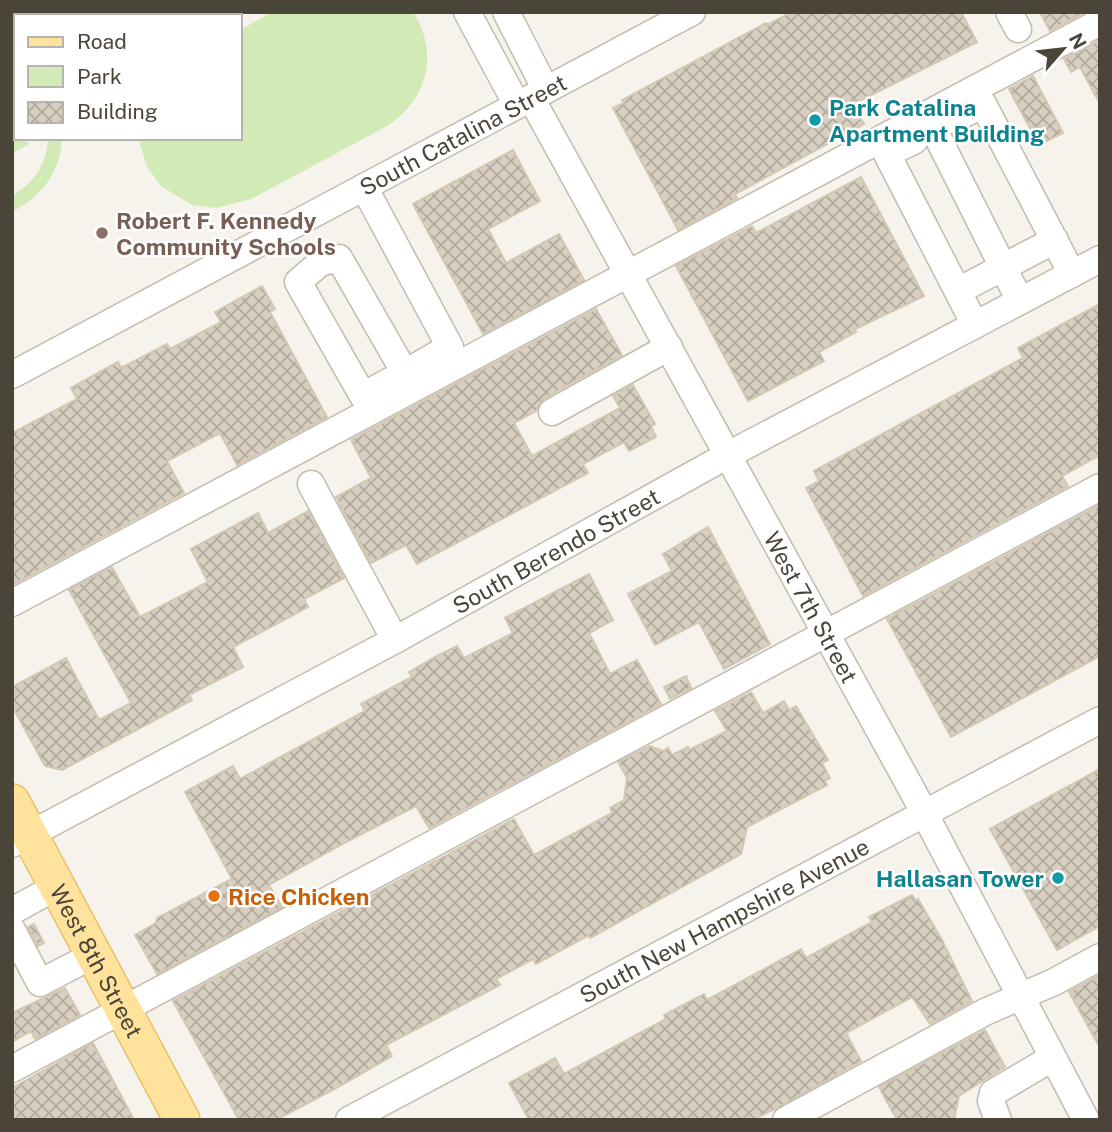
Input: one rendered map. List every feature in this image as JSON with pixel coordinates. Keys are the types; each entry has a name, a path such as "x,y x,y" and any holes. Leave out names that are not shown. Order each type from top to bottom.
{"main road":[{"name":"West 8th Street","path":"12,802 21,840 56,887 182,1120"}],"street":[{"path":"467,12 531,98"},
{"path":"506,12 531,98"},
{"name":"South Catalina Street","path":"12,375 692,12"},
{"path":"12,603 1100,22"},
{"name":"West 7th Street","path":"531,98 826,634 1086,1120"},
{"path":"975,325 887,154 984,104 1072,274"},
{"path":"934,130 1020,301"},
{"path":"364,187 450,347 405,373 363,396 298,282 320,263 339,258 405,373"},
{"path":"298,223 320,263"},
{"path":"958,291 1055,240"},
{"name":"South Berendo Street","path":"21,840 395,639 728,455 1100,259"},
{"path":"552,412 668,347"},
{"path":"311,484 395,639"},
{"path":"12,1069 1100,487"},
{"name":"South New Hampshire Avenue","path":"349,1120 1100,720"},
{"path":"12,911 56,887"},
{"path":"12,930 40,983 93,955"},
{"path":"786,1120 1100,957"},
{"path":"998,1120 991,1101 993,1093 1052,1058"}],"green space":[{"path":"272,12 413,12 426,43 425,75 412,103 387,126 251,199 216,208 192,205 161,186 147,167 139,140 242,140 242,29"},
{"path":"12,113 14,140 27,140 29,144 12,153"},
{"path":"48,140 62,140 58,162 48,182 32,199 12,212 12,196 38,172"}],"building":[{"name":"Park Catalina Apartment Building","path":"792,12 961,12 977,42 853,104 864,124 735,194 737,198 678,230 613,108 624,103 622,100 766,23 767,25"},
{"path":"1040,12 1085,12 1050,31"},
{"path":"1100,40 1100,104 1080,67 1071,72 1064,59"},
{"path":"1033,76 1063,133 1039,145 1009,89"},
{"path":"513,150 540,201 488,229 506,263 559,234 584,280 483,334 413,204"},
{"path":"861,177 924,296 855,329 856,332 819,352 824,361 748,401 676,266 752,226 756,233"},
{"path":"262,286 275,309 270,312 327,417 237,465 220,433 167,461 184,493 12,585 12,433 77,399 71,388 118,362 121,368 167,344 170,349 221,322 215,312"},
{"path":"1100,304 1100,455 1062,476 1068,486 863,596 806,488 819,481 814,471 1023,358 1018,348"},
{"path":"596,309 622,355 544,398 536,411 514,423 532,456 620,408 613,396 633,385 655,424 651,426 656,437 629,451 624,442 583,464 588,473 417,564 406,545 371,563 336,497 371,478 351,440"},
{"path":"1100,505 1100,656 951,737 887,619"},
{"path":"308,511 344,578 304,599 308,607 233,647 243,667 189,695 192,700 62,770 45,766 12,706 12,687 66,658 99,720 131,703 69,590 112,567 140,617 208,582 191,549 258,513 268,533"},
{"path":"708,527 770,644 724,669 699,622 655,645 628,594 672,571 663,554"},
{"path":"589,574 613,620 589,633 610,674 637,660 661,704 429,828 416,806 348,841 269,885 282,907 157,974 135,935 156,923 157,918 232,879 185,792 233,766 240,779 365,711 361,704 412,677 409,672 457,646 464,658 513,633 505,618"},
{"path":"686,676 691,688 670,699 664,687"},
{"path":"751,692 763,713 784,701 789,710 796,706 828,760 822,763 830,778 825,781 827,785 747,827 741,854 590,938 589,935 536,964 533,959 496,979 500,985 386,1045 392,1056 336,1088 276,1120 239,1120 173,1001 514,819 534,855 612,813 610,808 624,800 627,778 618,762 650,746 663,751 668,748 672,755 688,747 689,750 727,731 715,711"},
{"name":"Hallasan Tower","path":"1100,769 1100,926 1057,950 990,829"},
{"path":"912,895 916,901 918,899 942,940 972,1001 930,1024 912,997 846,1033 861,1061 752,1120 529,1120 509,1083 555,1058 564,1074 666,1019 664,1015 704,994 707,1000 801,949 806,958 872,922 869,917"},
{"path":"34,924 44,943 38,946 28,927"},
{"path":"1100,975 1100,1048 1069,992"},
{"path":"65,988 80,1015 35,1039 31,1031 12,1042 12,1013"},
{"path":"985,1030 1005,1067 959,1096 954,1120 897,1120 879,1087"},
{"path":"93,1043 134,1120 12,1120 12,1088"}],"place":[{"name":"Park Catalina Apartment Building","path":"815,120"},
{"name":"Robert F. Kennedy Community Schools","path":"102,233"},
{"name":"Hallasan Tower","path":"1058,878"},
{"name":"Rice Chicken","path":"214,896"}]}
